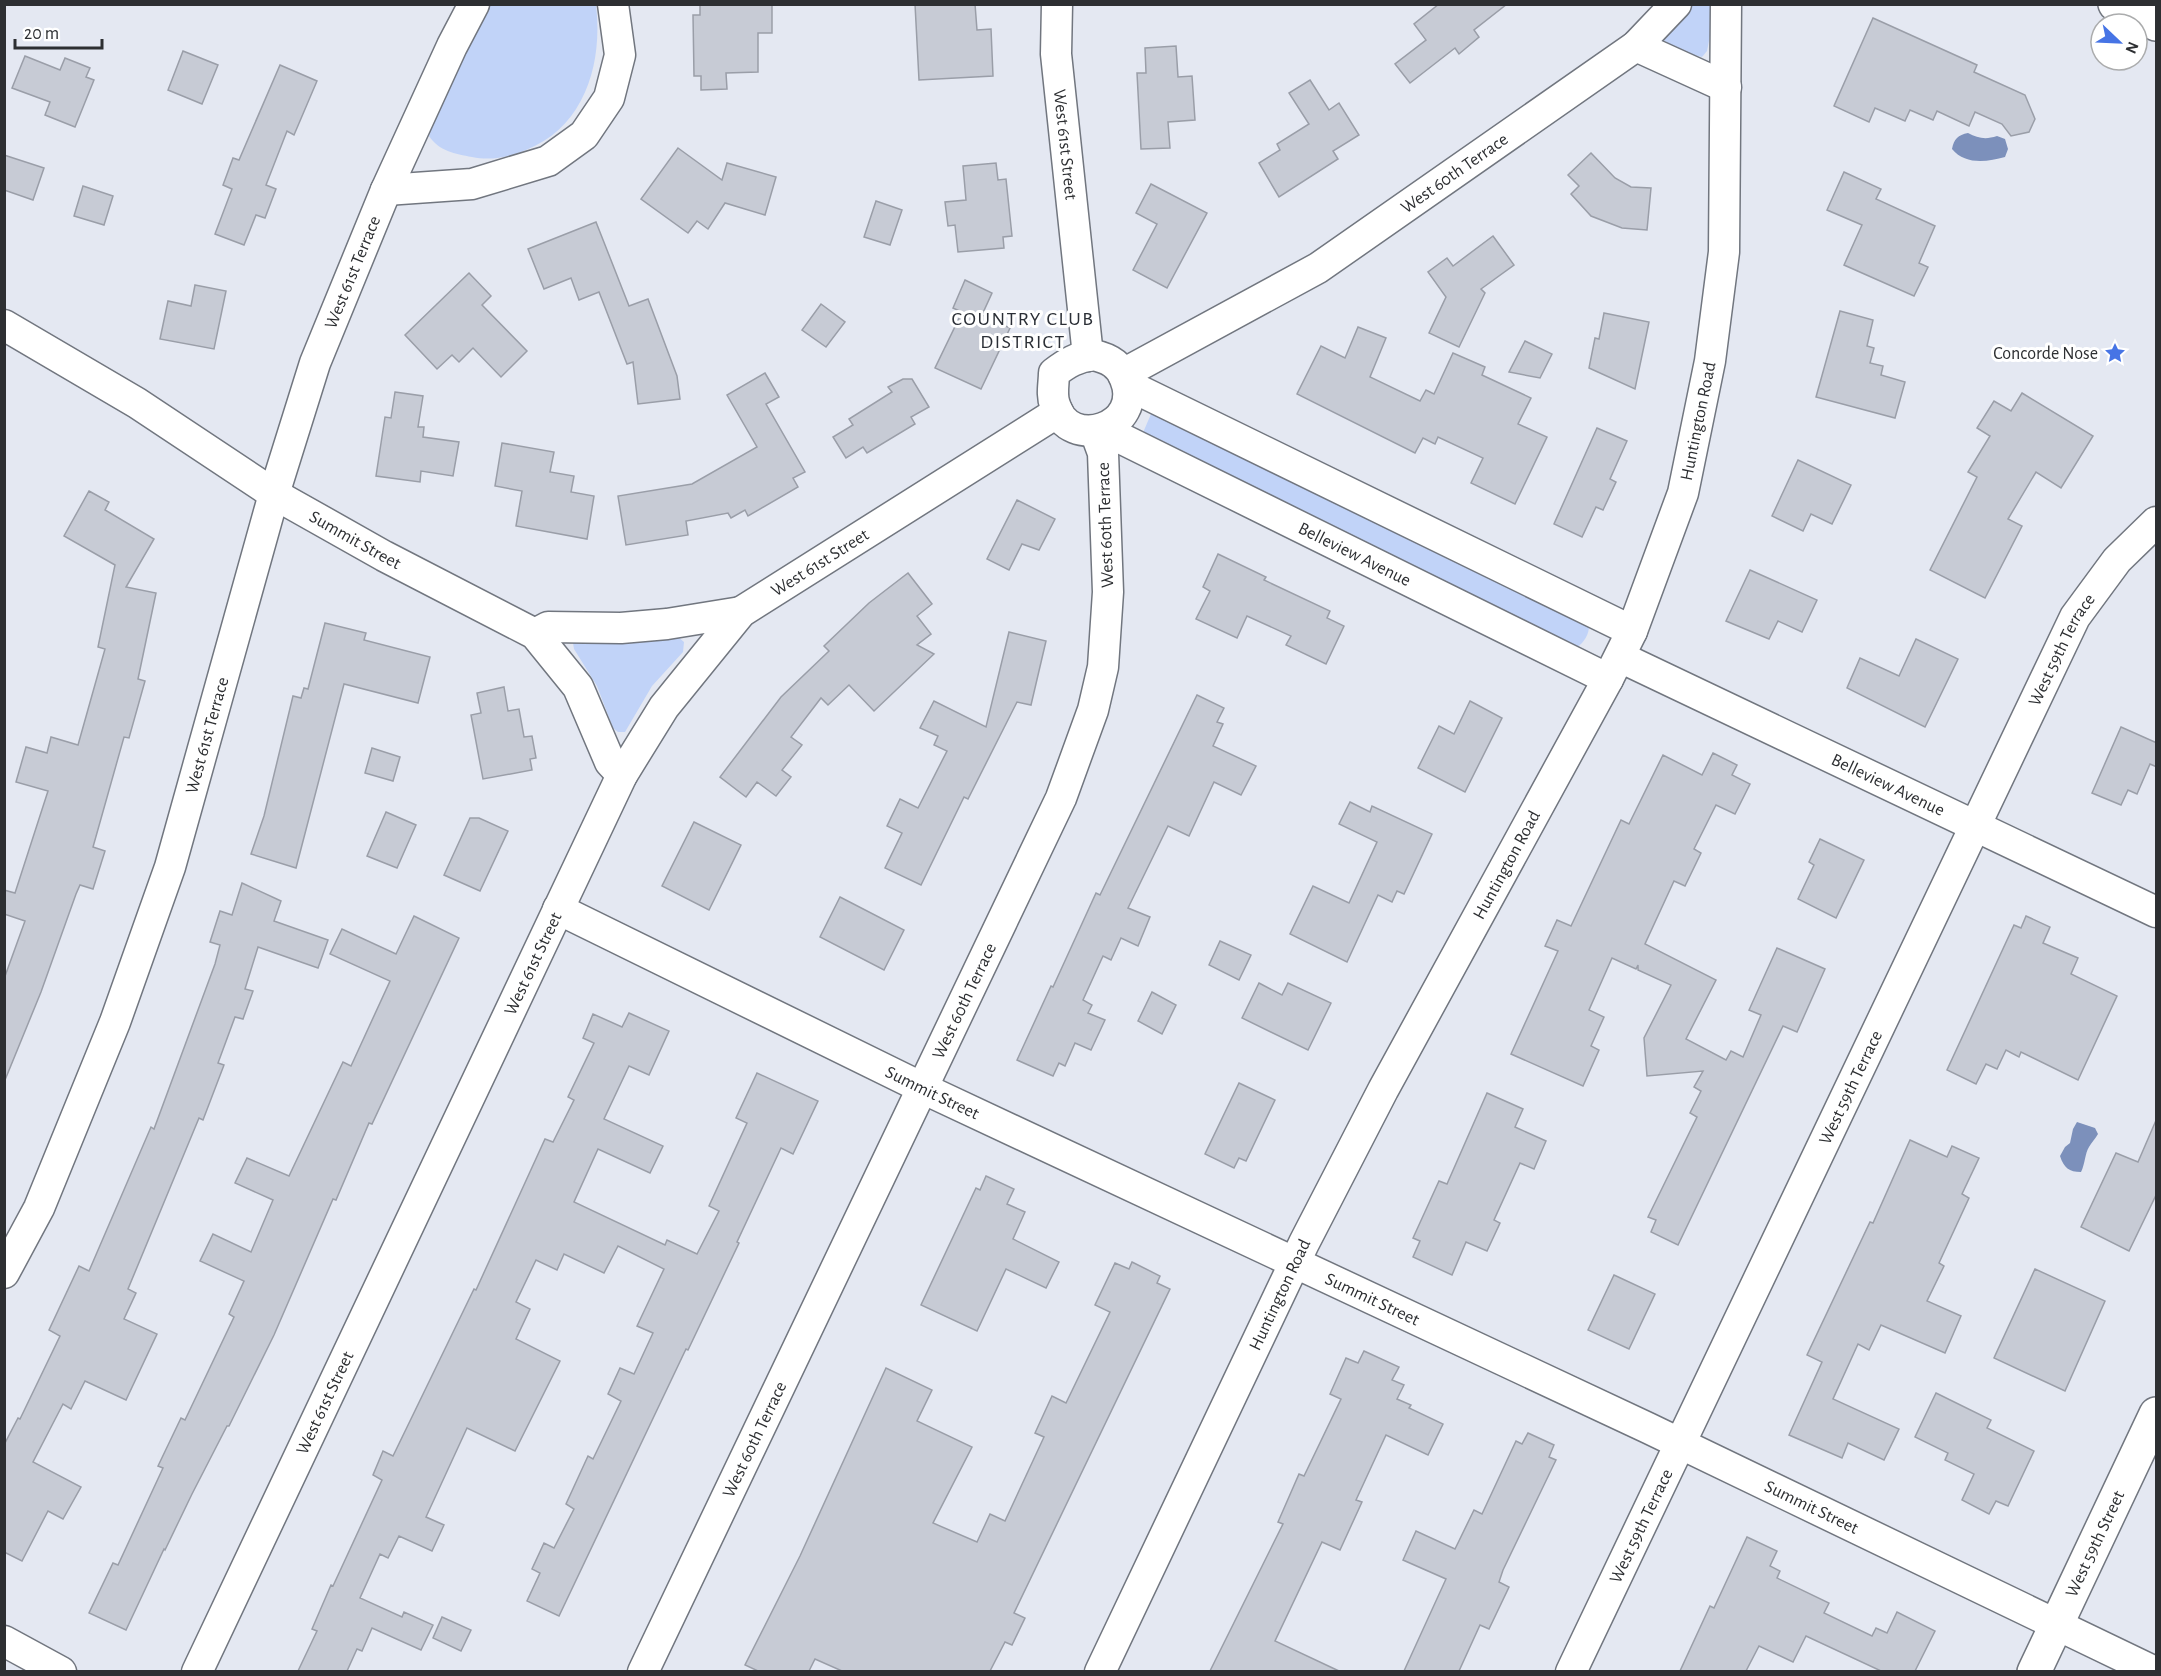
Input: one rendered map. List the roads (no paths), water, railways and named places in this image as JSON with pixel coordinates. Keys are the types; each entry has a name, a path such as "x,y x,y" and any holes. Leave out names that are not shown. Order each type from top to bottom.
{"street":[{"name":"West 61st Terrace","path":"4,1273 39,1208 115,1022 170,867 274,494 315,363 386,190 452,46 474,4"},
{"path":"386,190 472,184 548,161 584,135 609,98 620,55 613,4"},
{"name":"West 61st Street","path":"1057,4 1056,54 1088,356"},
{"name":"West 60th Terrace","path":"1126,379 1318,268 1636,46 1676,4"},
{"name":"Huntington Road","path":"1100,1671 1294,1262 1383,1090 1620,656 1683,493 1710,361 1724,252 1726,4"},
{"path":"2115,4 2157,24"},
{"path":"1636,46 1726,87"},
{"name":"Summit Street","path":"4,325 137,404 274,494 384,556 535,634"},
{"path":"1088,356 1105,358 1115,364 1126,379 1129,397 1125,410 1118,420 1099,430 1083,430 1071,426 1058,412 1053,394 1054,373 1070,361 1088,356"},
{"name":"Belleview Avenue","path":"1126,379 1620,656"},
{"name":"West 61st Street","path":"197,1671 622,775 664,707 741,612 1058,412"},
{"name":"West 60th Terrace","path":"644,1671 1061,798 1093,710 1103,667 1108,592 1103,453 1099,430"},
{"name":"Belleview Avenue","path":"1099,430 1620,656 2157,912"},
{"name":"West 59th Terrace","path":"1571,1671 2075,617 2117,560 2157,522"},
{"path":"622,775 610,762 578,687 535,634 548,627 632,627 741,612"},
{"name":"Summit Street","path":"558,909 922,1088 1680,1443 2155,1671"},
{"name":"West 59th Street","path":"2034,1671 2157,1414"},
{"path":"4,1641 61,1671"}],"place":[{"name":"Concorde Nose","path":"2115,353"}],"district":[{"name":"COUNTRY CLUB DISTRICT","path":"1023,330"}]}
